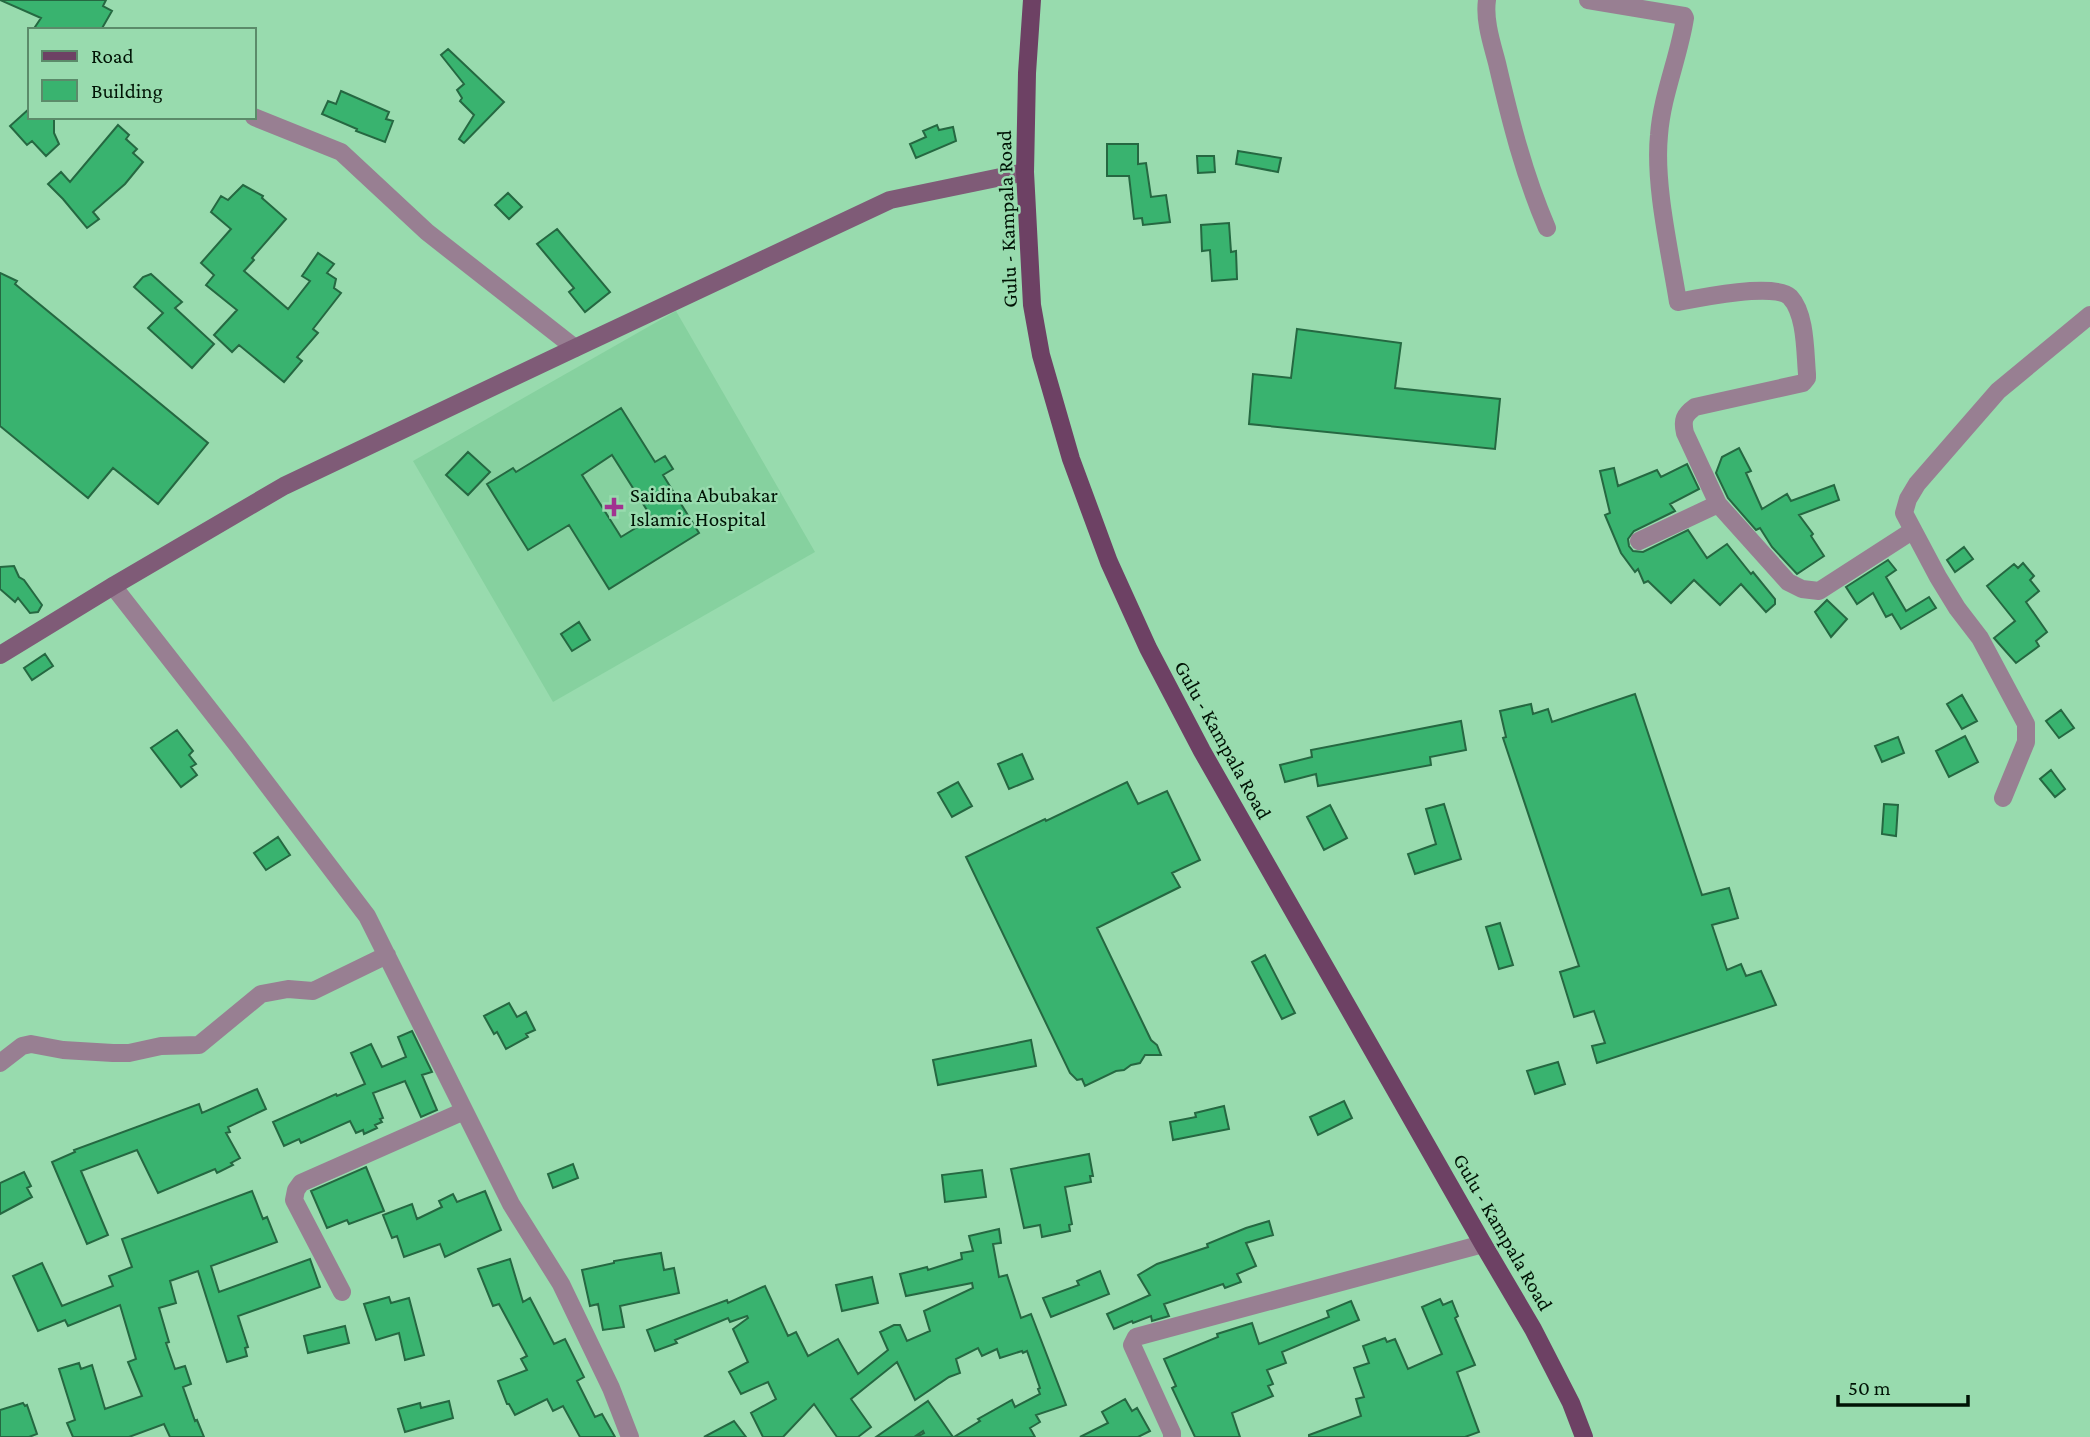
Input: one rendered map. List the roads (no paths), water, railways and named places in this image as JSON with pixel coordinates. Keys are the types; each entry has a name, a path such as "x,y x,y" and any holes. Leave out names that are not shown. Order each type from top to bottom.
{"main road":[{"name":"Gulu - Kampala Road","path":"1032,0 1025,172 1031,306 1041,355 1071,459 1109,562 1148,648 1202,751 1533,1329 1571,1403 1584,1437"}],"street":[{"path":"1487,0 1492,41 1506,100 1534,198 1547,228"},
{"path":"1588,0 1685,18 1661,117 1658,145 1663,208 1678,302 1718,295 1776,291 1789,296 1801,322 1807,374 1803,383 1695,407 1685,416 1685,433 1718,504 1788,582 1802,589 1819,591 1913,531"},
{"path":"256,118 341,152 427,232 575,348"},
{"path":"0,655 284,486 575,348 890,200 1025,172"},
{"path":"2003,798 2026,742 2026,724 1980,638 1944,587 1904,513 1917,484 1998,391 2090,315"},
{"path":"1639,541 1718,504"},
{"path":"113,586 367,916 511,1203 561,1284 611,1388 630,1437"},
{"path":"0,1063 22,1046 31,1044 63,1050 121,1053 162,1046 199,1045 261,994 281,990 313,991 387,955"},
{"path":"342,1292 294,1200 301,1183 464,1111"},
{"path":"1172,1437 1132,1345 1136,1337 1483,1244"}],"place":[{"name":"Saidina Abubakar Islamic Hospital","path":"614,507"}]}
